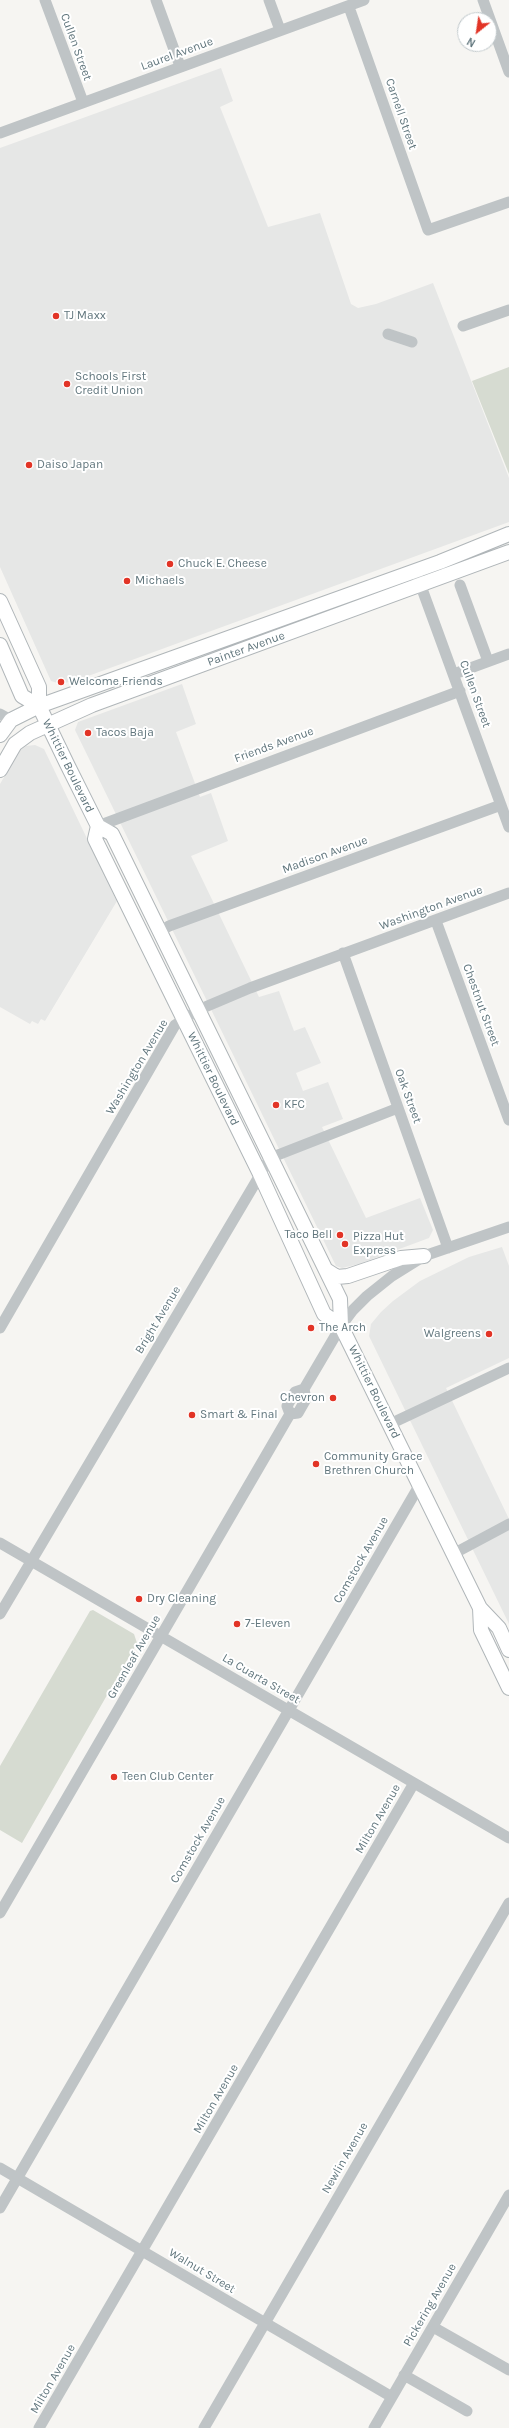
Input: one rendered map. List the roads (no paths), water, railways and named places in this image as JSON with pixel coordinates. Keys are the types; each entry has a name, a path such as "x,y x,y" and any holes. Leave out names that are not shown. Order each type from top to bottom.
{"main road":[{"name":"Painter Avenue","path":"0,735 6,717 415,569 440,562 509,534"},
{"name":"Painter Avenue","path":"0,770 15,744 30,733 92,705 509,552"},
{"path":"328,618 333,608 364,596 370,586"},
{"name":"Whittier Boulevard","path":"0,601 38,687 39,706 48,725 98,826 112,834 340,1298 341,1326 480,1608 499,1628 509,1650"},
{"name":"Whittier Boulevard","path":"0,645 22,696 39,706"},
{"name":"Whittier Boulevard","path":"98,826 95,839 260,1174 324,1314 341,1326"},
{"path":"326,1270 337,1277 348,1276 401,1258 424,1256"},
{"name":"Whittier Boulevard","path":"480,1608 481,1630 509,1688"}],"street":[{"name":"Cullen Street","path":"45,0 83,102"},
{"path":"156,0 180,66"},
{"path":"268,0 280,30"},
{"name":"Laurel Avenue","path":"0,133 180,66 349,7 364,0"},
{"path":"483,0 509,72"},
{"name":"Carnell Street","path":"349,7 428,230 509,202"},
{"path":"462,326 509,310"},
{"path":"388,334 412,342"},
{"name":"Cullen Street","path":"415,569 509,827"},
{"path":"460,586 488,661"},
{"path":"454,674 509,654"},
{"name":"Friends Avenue","path":"98,826 460,691"},
{"name":"Madison Avenue","path":"159,932 169,926 501,805"},
{"name":"Washington Avenue","path":"0,1328 176,1025 198,1010 250,988 509,893"},
{"name":"Chestnut Street","path":"436,921 509,1120"},
{"name":"Oak Street","path":"343,953 448,1248"},
{"path":"270,1158 398,1108"},
{"name":"Bright Avenue","path":"0,1614 270,1158"},
{"name":"Greenleaf Avenue","path":"0,1913 290,1414 298,1413 306,1399 304,1389 341,1326 367,1296 404,1268 424,1256 509,1227"},
{"path":"390,1424 509,1368"},
{"name":"Comstock Avenue","path":"0,2208 419,1486"},
{"path":"453,1554 509,1524"},
{"name":"La Cuarta Street","path":"0,1543 509,1838"},
{"name":"Milton Avenue","path":"39,2428 414,1783"},
{"name":"Newlin Avenue","path":"204,2428 264,2322 509,1902"},
{"name":"Walnut Street","path":"0,2168 392,2397"},
{"name":"Pickering Avenue","path":"374,2428 509,2196"},
{"path":"433,2327 509,2370"},
{"path":"404,2375 467,2411"}],"place":[{"name":"TJ Maxx","path":"56,316"},
{"name":"Schools First Credit Union","path":"67,384"},
{"name":"Daiso Japan","path":"29,465"},
{"name":"Chuck E. Cheese","path":"170,564"},
{"name":"Michaels","path":"127,581"},
{"name":"Welcome Friends","path":"61,682"},
{"name":"Tacos Baja","path":"88,733"},
{"name":"KFC","path":"276,1105"},
{"name":"Taco Bell","path":"340,1235"},
{"name":"Pizza Hut Express","path":"345,1244"},
{"name":"The Arch","path":"311,1328"},
{"name":"Walgreens","path":"489,1334"},
{"name":"Chevron","path":"333,1398"},
{"name":"Smart & Final","path":"192,1415"},
{"name":"Community Grace Brethren Church","path":"316,1464"},
{"name":"Dry Cleaning","path":"139,1599"},
{"name":"7-Eleven","path":"237,1624"},
{"name":"Teen Club Center","path":"114,1777"}]}
